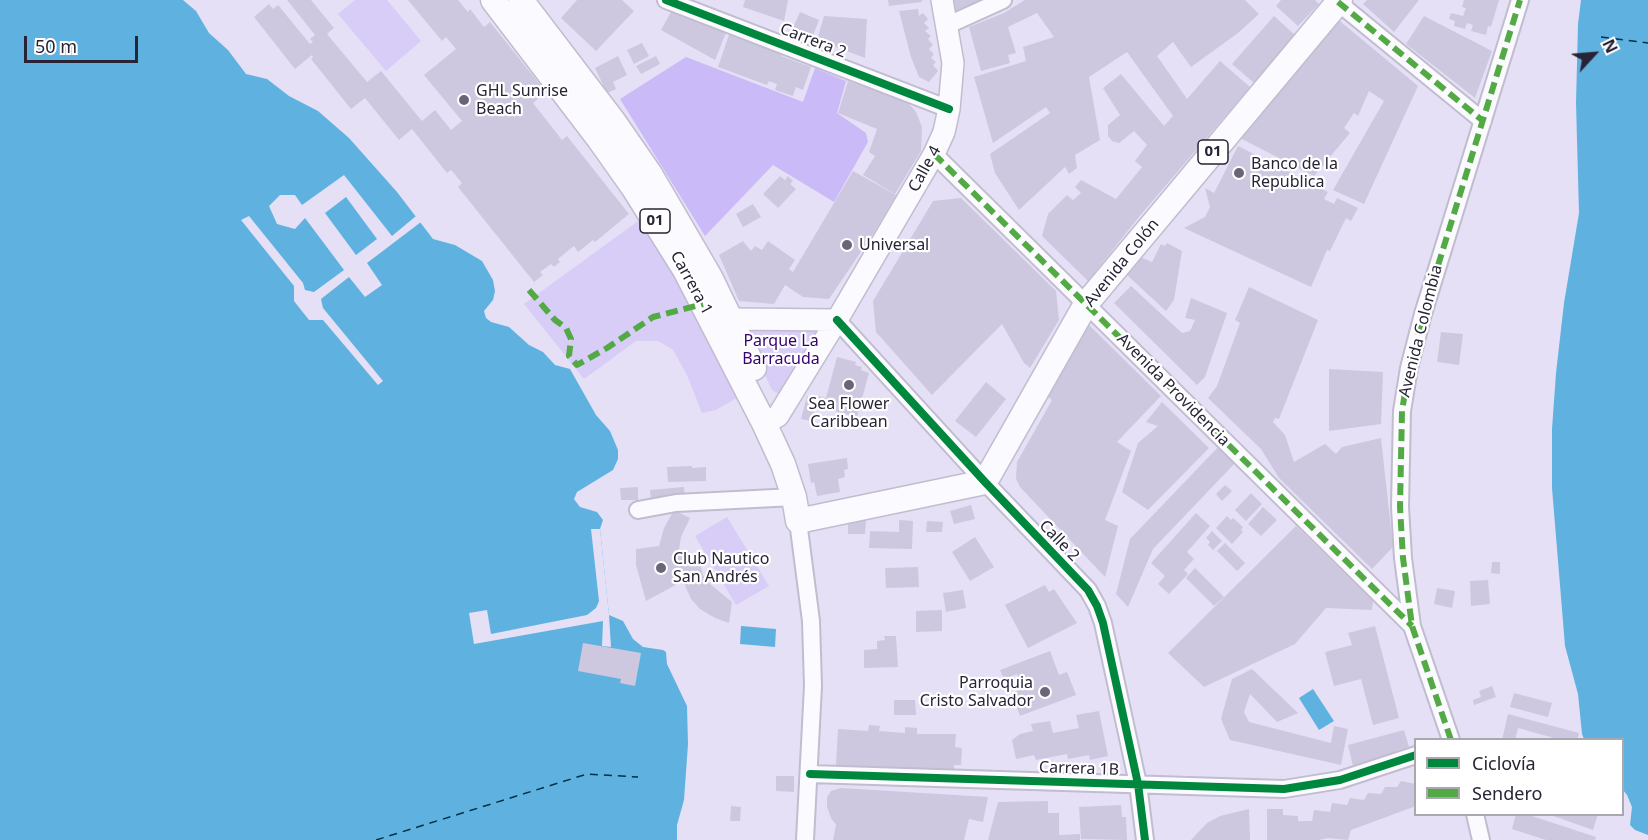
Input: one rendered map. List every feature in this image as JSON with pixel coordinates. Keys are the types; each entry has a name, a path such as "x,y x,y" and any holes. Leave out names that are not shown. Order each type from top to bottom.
{"highway":[{"name":"Carrera 1","path":"493,0 592,129 722,323 771,420 794,497 798,521"},
{"name":"Carrera 1","path":"521,0 614,122 650,174 710,277 722,323"},
{"name":"Avenida Colón","path":"985,483 1086,304 1338,1"},
{"path":"798,521 985,483"}],"main road":[{"name":"Calle 4","path":"771,420 837,320 934,154 944,132 949,109 953,63 942,0"},
{"path":"722,323 837,320"}],"street":[{"name":"Carrera 2","path":"666,0 949,109"},
{"path":"948,26 1003,0"},
{"name":"Avenida Colombia","path":"1450,738 1412,626 1403,558 1400,507 1402,411 1408,368 1423,314 1520,0"},
{"path":"1338,1 1483,121"},
{"name":"Avenida Providencia","path":"934,154 1412,626"},
{"name":"Calle 2","path":"837,320 985,483 1088,590 1103,623 1138,784 1145,840"},
{"path":"638,510 676,503 794,497"},
{"name":"Carrera 1","path":"798,521 811,621 813,686 805,840"},
{"name":"Carrera 1B","path":"810,774 1284,789 1340,780 1414,756"},
{"path":"1475,816 1481,840"}],"green space":[{"path":"355,0 387,0 421,41 386,71 338,14"},
{"path":"645,216 742,395 716,410 702,413 687,375 673,350 658,341 636,341 584,379 524,304"},
{"name":"Parque La Barracuda","path":"815,325 820,333 783,393 772,390 745,334 750,327"},
{"path":"727,517 769,586 736,605 695,536"}],"shaded area":[{"path":"686,57 803,102 815,68 846,81 837,113 866,133 868,142 834,202 773,165 705,236 620,99"}],"water":[{"path":"0,0 183,0 196,11 209,33 228,50 246,74 267,79 289,96 318,111 349,138 397,192 433,239 455,245 482,261 493,280 495,291 493,300 484,311 486,318 491,322 509,327 529,345 543,352 555,365 570,369 596,415 610,431 618,450 618,459 613,470 577,492 574,499 580,507 597,512 603,520 600,529 609,615 623,621 633,639 643,647 666,652 667,664 687,706 688,744 684,800 677,825 677,840 0,840"},
{"path":"1581,0 1648,0 1648,835 1635,830 1630,825 1632,807 1624,791 1624,738 1584,738 1578,694 1565,646 1552,488 1552,429 1564,303 1579,213 1576,103 1578,24"},
{"path":"741,626 776,629 775,647 740,644"},
{"path":"1313,689 1334,721 1319,730 1299,698"}],"pier":[{"path":"344,175 392,236 416,216 421,222 367,263 382,285 365,297 349,277 321,299 323,308 383,381 378,385 323,320 309,320 294,301 294,286 241,220 249,216 303,283 305,290 314,292 344,270 305,218 295,229 277,224 269,206 280,195 295,195 302,205","holes":["346,197 377,239 356,255 325,213"]},
{"path":"591,529 600,529 611,647 602,646 603,621 474,644 469,613 487,610 491,634 587,615 596,608 599,601"}],"building":[{"path":"287,0 311,0 334,28 327,34 367,82 381,71 422,121 435,110 451,130 462,121 424,75 456,49 446,37 442,41 408,0 458,0 468,12 470,9 484,27 490,22 546,92 533,103 562,140 567,136 629,214 595,242 593,240 578,252 574,246 558,259 560,262 554,267 551,264 540,272 543,275 534,282 458,187 462,183 451,170 447,173 412,129 399,140 365,98 351,109 311,59 312,55 295,69 254,17 269,4 273,9 278,5 310,44 313,42 310,39 315,35"},
{"path":"577,0 622,0 634,11 596,51 561,18"},
{"path":"745,0 788,0 784,21 743,7"},
{"path":"888,0 922,0 922,2 889,6"},
{"path":"953,0 984,0 956,14"},
{"path":"1025,0 1245,0 1259,14 1238,33 1191,67 1173,42 1157,56 1187,99 1220,61 1250,87 1138,218 1088,281 1042,236 1048,214 1067,195 1073,200 1081,193 1075,187 1081,180 1116,199 1142,167 1135,161 1147,145 1134,131 1119,143 1112,141 1108,136 1108,125 1120,115 1103,88 1121,74 1164,126 1173,116 1127,52 1089,77 1100,140 1075,155 1077,168 1069,174 1065,167 1019,210 995,173 990,154 1050,113 1046,107 993,143 974,77 1026,61 1023,47 1054,37 1037,13 1008,27 1016,53 1008,55 1010,63 981,71 969,27 1004,13"},
{"path":"1281,0 1315,0 1319,4 1298,26 1276,6"},
{"path":"1367,0 1419,0 1394,32 1363,4"},
{"path":"1464,0 1499,0 1491,27 1488,26 1486,35 1471,31 1473,25 1467,23 1465,29 1454,26 1455,21 1449,19 1451,13 1463,16 1466,8 1462,7"},
{"path":"918,9 919,16 923,13 928,19 924,23 929,28 925,31 931,36 928,39 933,45 929,49 934,54 931,58 936,62 933,65 938,71 929,82 919,77 911,57 899,11"},
{"path":"672,10 727,30 715,60 661,30"},
{"path":"800,12 819,20 812,38 792,30"},
{"path":"824,16 867,19 865,58 817,40"},
{"path":"1274,16 1295,35 1254,83 1232,64"},
{"path":"1424,16 1492,51 1475,98 1406,44"},
{"path":"1335,17 1418,86 1364,204 1333,190 1384,101 1369,91 1358,116 1354,113 1344,128 1350,133 1314,176 1240,138"},
{"path":"730,32 783,51 781,56 811,67 803,90 796,87 793,96 775,90 777,84 769,81 767,85 718,67"},
{"path":"642,43 649,56 634,64 627,50"},
{"path":"618,56 627,75 613,82 616,89 607,93 595,68"},
{"path":"656,56 660,64 641,74 636,66"},
{"path":"848,81 896,98 909,104 916,112 922,127 921,151 895,194 863,175 875,156 869,152 877,129 838,113"},
{"path":"1238,146 1328,192 1324,199 1334,204 1337,198 1358,208 1351,221 1346,218 1330,251 1327,250 1311,287 1184,228 1205,217 1210,207 1205,188 1214,193"},
{"path":"853,171 896,195 877,228 829,299 803,297 785,285 774,304 739,301 719,255 743,241 751,251 755,246 762,250 768,241 795,260 789,269 793,272"},
{"path":"780,176 785,180 788,176 793,181 790,184 796,189 778,208 763,194"},
{"path":"961,198 1056,291 1059,320 1030,368 1024,363 1002,324 932,395 876,332 873,301 933,201"},
{"path":"753,204 761,217 743,227 736,214"},
{"path":"1167,243 1182,251 1174,300 1166,311 1127,275 1140,257 1152,262 1161,244 1165,246"},
{"path":"1131,286 1182,333 1190,331 1195,320 1185,318 1191,298 1227,313 1205,377 1197,385 1114,303"},
{"path":"1249,287 1318,320 1279,419 1275,418 1273,422 1285,435 1294,462 1325,444 1336,454 1342,447 1381,438 1393,547 1372,569 1279,478 1261,449 1208,398 1217,386 1240,323 1235,320"},
{"path":"1085,321 1161,396 1117,442 1131,451 1105,520 1118,526 1105,577 1020,487 1016,479 1017,462 1052,400 1041,392"},
{"path":"1441,332 1463,334 1459,365 1437,362"},
{"path":"837,357 856,362 855,365 869,373 857,417 816,406 811,421 801,419 807,396 817,399 818,396 826,398"},
{"path":"1329,369 1383,372 1381,424 1329,431"},
{"path":"986,382 1006,399 976,437 955,421"},
{"path":"1162,402 1209,448 1148,510 1122,492 1138,443 1158,426 1146,422"},
{"path":"1221,444 1238,460 1153,549 1128,607 1116,594 1130,539"},
{"path":"847,458 848,469 844,470 845,477 838,479 840,492 817,496 814,482 811,483 808,464"},
{"path":"692,466 692,468 706,467 706,481 668,482 667,467"},
{"path":"1225,485 1232,491 1222,501 1216,494"},
{"path":"638,487 638,500 621,500 620,488"},
{"path":"684,487 685,499 651,501 650,490"},
{"path":"1251,493 1262,504 1246,521 1235,510"},
{"path":"971,505 975,519 954,524 950,511"},
{"path":"1263,507 1277,520 1261,536 1248,524"},
{"path":"674,510 690,518 681,537 678,556 697,553 703,575 710,584 732,602 729,623 700,609 691,599 683,581 646,601 636,565 636,549 659,546 664,528"},
{"path":"1196,513 1210,526 1187,552 1194,559 1184,570 1188,574 1169,594 1158,584 1165,576 1151,563"},
{"path":"1227,516 1243,527 1241,530 1243,532 1232,544 1216,528"},
{"path":"848,519 866,520 865,534 848,534"},
{"path":"899,520 913,521 912,549 869,548 870,531 899,532"},
{"path":"927,521 943,522 942,532 926,532"},
{"path":"1296,526 1373,601 1372,610 1326,608 1295,644 1204,687 1168,653"},
{"path":"1212,531 1222,541 1213,550 1206,538"},
{"path":"975,537 994,567 970,581 952,552"},
{"path":"1225,543 1245,563 1237,571 1217,551"},
{"path":"1492,562 1500,562 1500,574 1491,573"},
{"path":"918,567 919,587 886,588 885,568"},
{"path":"1195,568 1224,597 1214,606 1186,578"},
{"path":"1488,580 1490,604 1471,606 1470,581"},
{"path":"1045,585 1049,592 1054,589 1077,623 1028,648 1005,605"},
{"path":"1437,588 1455,591 1452,608 1434,604"},
{"path":"963,590 966,608 946,612 943,593"},
{"path":"942,610 942,631 916,632 916,611"},
{"path":"1375,626 1399,718 1373,725 1361,679 1334,686 1325,652 1352,645 1348,633"},
{"path":"884,636 896,636 898,667 864,668 864,650 877,649 877,641 885,640"},
{"path":"583,643 641,653 635,686 620,683 621,679 578,671"},
{"path":"1050,651 1059,675 1067,672 1076,695 1020,716 1012,693 1023,688 1017,674 1004,679 1000,670"},
{"path":"1252,669 1298,713 1277,722 1250,694 1244,712 1249,722 1331,743 1334,726 1348,729 1341,765 1230,740 1221,719 1232,679"},
{"path":"1492,686 1496,697 1474,705 1473,700 1481,697 1479,691"},
{"path":"1514,693 1552,703 1548,717 1510,707"},
{"path":"894,700 915,700 916,715 894,715"},
{"path":"1099,711 1108,756 1090,760 1089,755 1068,759 1067,754 1036,760 1034,755 1016,759 1012,740 1020,734 1033,731 1031,724 1050,721 1053,733 1079,728 1076,715"},
{"path":"1508,714 1579,733 1578,738 1554,738 1518,728 1516,738 1502,738"},
{"path":"869,725 880,726 879,731 905,733 905,727 917,728 917,734 956,734 955,747 962,748 961,765 954,765 954,773 836,765 838,729 868,731"},
{"path":"1404,730 1409,747 1398,750 1399,754 1353,766 1348,745"},
{"path":"776,776 794,776 794,792 776,791"},
{"path":"1401,781 1414,784 1414,807 1351,830 1348,840 1328,838 1267,840 1267,809 1283,809 1283,815 1298,816 1298,821 1312,821 1314,810 1330,812 1332,803 1347,805 1350,798 1364,800 1368,793 1381,794 1385,787 1397,787"},
{"path":"841,788 988,797 983,822 969,819 964,840 833,840 836,825 827,807 827,797 831,791"},
{"path":"1048,801 1048,813 1059,813 1059,835 1080,834 1080,840 988,840 998,802"},
{"path":"1121,805 1122,817 1126,817 1127,840 1081,839 1079,807"},
{"path":"731,806 741,807 740,821 730,821"},
{"path":"1249,809 1250,840 1191,840 1207,823 1220,816"},
{"path":"1515,816 1532,816 1596,837 1595,840 1546,840 1512,829"},
{"path":"1554,816 1597,816 1593,830"}],"ferry route":[{"path":"1601,37 1648,43"},
{"path":"376,840 587,774 638,777"}],"marked path":[{"path":"1450,738 1412,626 1403,558 1400,507 1402,411 1409,368 1423,314 1520,0"},
{"path":"1338,2 1483,121"},
{"path":"934,154 1412,626"},
{"path":"529,290 555,320 566,328 571,339 569,356 577,365 653,317 703,304"}],"cycle path":[{"path":"666,0 949,109"},
{"path":"837,320 985,482 1088,590 1103,623 1138,784 1145,840"},
{"path":"810,774 1284,789 1340,780 1414,756"}],"place":[{"name":"GHL Sunrise Beach","path":"464,100"},
{"name":"Banco de la Republica","path":"1239,173"},
{"name":"Universal","path":"847,245"},
{"name":"Sea Flower Caribbean","path":"849,385"},
{"name":"Club Nautico San Andrés","path":"661,568"},
{"name":"Parroquia Cristo Salvador","path":"1045,692"}]}
